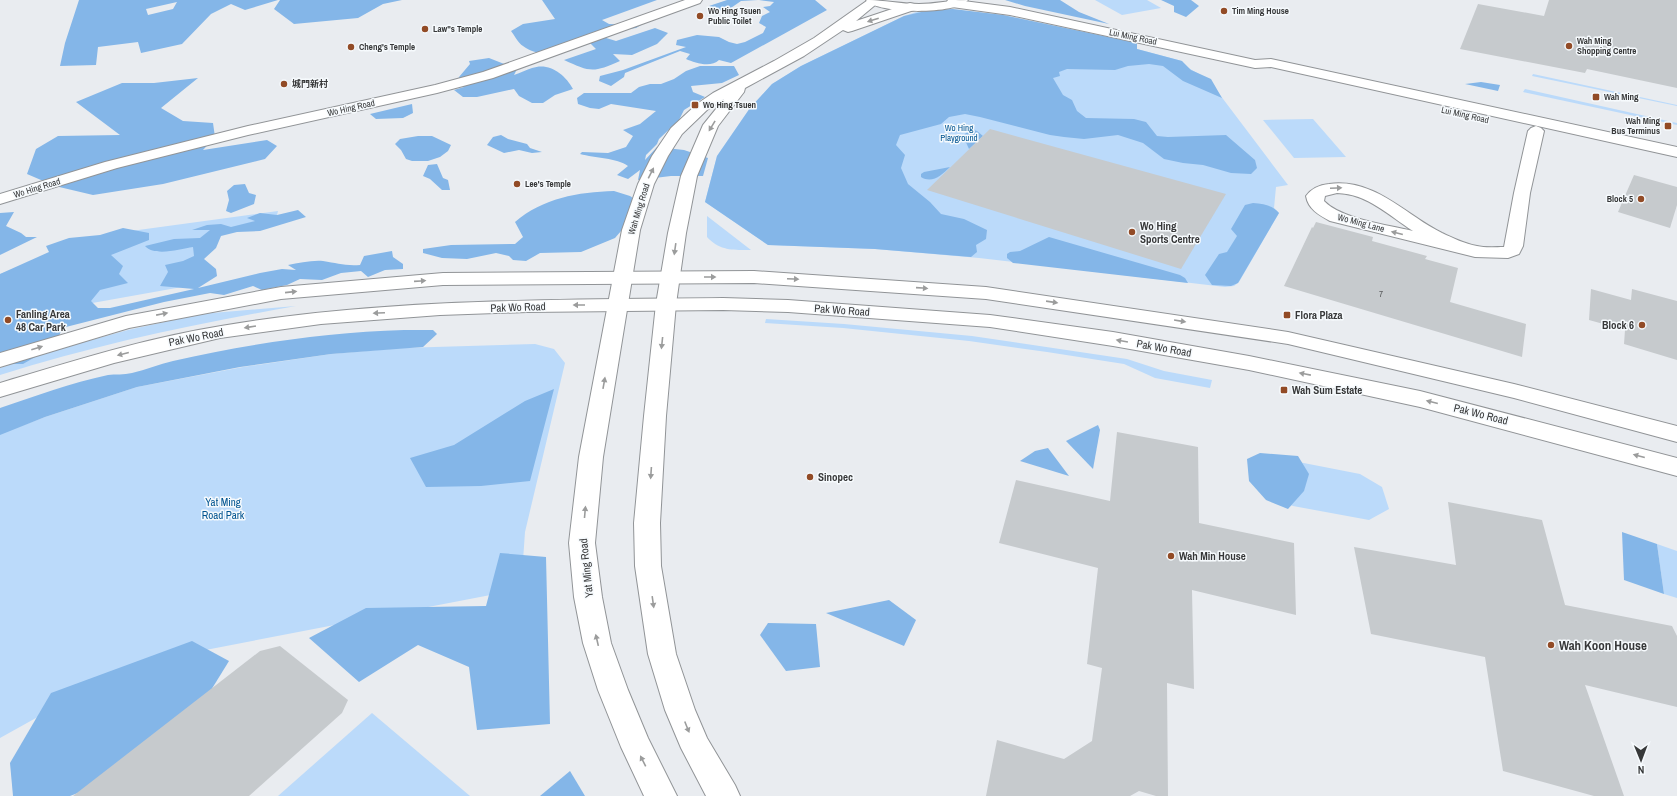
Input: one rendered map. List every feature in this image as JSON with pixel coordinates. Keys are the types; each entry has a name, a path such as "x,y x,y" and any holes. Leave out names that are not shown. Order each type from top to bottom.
{"street":[{"name":"Wo Hing Road","path":"0,199 111,165 248,131 437,89 488,75 696,0"},
{"path":"873,0 910,7"},
{"name":"Wah Ming Road","path":"618,305 631,230 646,184 660,156 676,131 702,107 718,96 744,83 851,21 873,0"},
{"name":"Lui Ming Road","path":"986,0 1010,11"},
{"name":"Lui Ming Road","path":"910,7 927,7 957,2 1010,11 1256,64 1271,63 1677,152"},
{"name":"Wah Ming Road","path":"832,32 880,18 910,7"},
{"name":"Lui Ming Road","path":"1256,64 1266,70 1677,162"},
{"name":"Wah Ming Road","path":"666,304 677,233 689,176 711,126 744,83"},
{"name":"Wo Ming Lane","path":"1475,252 1448,242 1426,231 1377,199 1359,190 1341,187 1325,188 1319,190 1314,196 1314,200 1320,208 1336,217 1475,252 1496,254 1508,253 1513,250 1522,193 1536,131"},
{"path":"0,360 126,322 281,293 443,279 624,277 754,278 839,282 986,293 1288,338 1514,391 1677,434"},
{"path":"666,304 655,416 648,515 648,566 654,610 664,661 680,710 696,748 724,796"},
{"name":"Pak Wo Road","path":"0,390 110,357 169,343 269,324 370,313 527,306 666,304 788,306 990,321 1113,339 1302,373 1420,399 1677,466"},
{"name":"Yat Ming Road","path":"618,305 591,457 582,543 588,597 598,643 613,690 636,747 661,796"}],"green space":[{"path":"1095,0 1147,0 1161,8 1122,15"},
{"name":"Wo Hing Playground","path":"955,10 1003,15 1137,43 1137,49 1182,61 1183,65 1208,79 1288,185 1276,187 1274,208 1279,213 1239,282 1234,286 1225,287 979,258 875,249 768,245 705,202 717,156 750,108 772,84 801,66 904,16 916,12"},
{"path":"1533,74 1677,105 1677,106 1532,76"},
{"path":"1525,89 1677,123 1677,125 1523,92"},
{"path":"1313,119 1346,157 1294,158 1263,120"},
{"path":"278,211 277,215 210,234 193,285 70,307 0,274 109,234"},
{"path":"707,216 751,250 727,249 712,242 707,237"},
{"path":"296,306 221,320 110,344 0,375 0,368 44,353 128,330 201,314"},
{"path":"766,319 844,324 972,336 1127,359 1164,371 1212,380 1210,388 1155,378 1124,364 1047,352 969,341 843,328 765,323"},
{"name":"Yat Ming Road Park","path":"535,344 554,349 565,363 525,532 521,589 133,664 0,738 0,434 45,417 137,387 243,367 331,354 401,348"},
{"path":"1273,457 1360,474 1382,487 1389,509 1369,520 1293,506 1268,495"},
{"path":"1657,544 1677,551 1677,598 1664,594"},
{"path":"372,713 470,796 278,796"}],"shaded area":[{"path":"79,0 278,0 245,10 231,4 211,14 182,44 141,53 138,42 98,47 96,65 60,66 65,43","holes":["177,2 173,9 148,15 146,9"]},
{"path":"280,0 402,0 383,4 358,18 294,24 274,9"},
{"path":"542,0 657,0 602,20 609,24 641,25 636,28 622,30 603,37 616,41 655,28 668,33 657,44 632,55 613,54 620,61 604,68 592,70 586,69 564,60 596,49 589,42 555,52 538,53 521,45 511,31 523,24 555,19"},
{"path":"727,0 758,0 741,1 725,12 709,6"},
{"path":"759,0 815,0 827,10 731,63 719,60 712,64 698,63 686,59 690,54 680,51 625,73 624,77 611,86 599,81 600,76 623,70 686,47 676,45 677,40 697,35 719,37 737,44 745,42 763,33 766,27 759,23 762,16 770,12 763,7 770,6 774,2"},
{"path":"1005,0 1060,0 1079,12 1109,24 1025,6"},
{"path":"1161,0 1191,0 1199,6 1186,17 1174,12 1174,6"},
{"path":"953,9 1003,15 1137,43 1137,49 1182,61 1191,70 1211,79 1222,98 1183,81 1163,66 1149,64 1128,66 1115,70 1067,69 1059,72 1060,76 1053,78 1063,95 1072,100 1077,111 1086,118 1134,119 1146,122 1157,136 1226,135 1255,160 1257,168 1251,174 1231,173 1203,165 1164,159 1143,143 1118,135 1084,139 1064,137 1050,135 965,114 949,117 941,124 900,135 896,145 905,155 901,168 908,184 930,202 941,214 964,219 987,230 986,239 976,245 977,252 971,257 875,249 768,245 705,202 717,156 750,108 772,84 801,66 904,16 930,10"},
{"path":"489,58 517,69 514,75 538,67 550,68 561,74 573,89 555,95 543,103 532,103 519,96 514,89 477,97 463,97 454,90 464,87 456,87 459,77 470,64 469,61"},
{"path":"700,66 734,66 739,75 722,83 691,86 693,92 705,97 684,110 679,120 659,139 657,144 646,155 645,160 657,147 684,150 708,158 703,176 671,176 638,180 640,170 628,179 617,175 628,166 623,163 580,154 582,152 608,153 626,147 633,136 623,130 640,124 656,111 611,104 599,109 590,108 578,104 577,98 584,93 631,93 639,87 650,84 661,84 674,79 686,71"},
{"path":"198,78 161,108 183,121 213,123 215,137 203,150 267,140 277,146 265,159 163,184 93,195 55,186 27,174 36,149 58,136 120,135 76,102 122,83 154,83"},
{"path":"1481,82 1500,85 1498,91 1465,84"},
{"path":"412,104 413,113 403,118 376,119 370,114"},
{"path":"974,130 983,136 969,149 964,138 965,134 968,131"},
{"path":"501,135 508,139 527,144 530,148 542,152 532,153 519,150 504,153 487,145 493,137"},
{"path":"418,136 432,136 451,145 448,151 440,157 428,161 412,161 406,159 401,150 395,144 400,139"},
{"path":"437,164 443,178 448,180 450,190 442,190 430,179 423,176 428,165"},
{"path":"950,167 937,178 929,180 921,177 921,174 924,172"},
{"path":"245,184 249,193 256,195 254,204 231,213 226,211 229,200 227,191 234,185"},
{"path":"614,191 630,196 636,200 626,219 627,224 615,238 581,252 540,253 526,261 513,260 509,256 496,253 467,259 442,258 423,253 423,249 451,245 515,244 523,237 515,222 537,207 574,195"},
{"path":"1253,203 1268,205 1279,213 1238,283 1231,286 1212,285 1205,275 1219,254 1227,252 1237,236 1231,229 1245,205"},
{"path":"298,210 306,217 260,231 237,232 221,236 216,248 204,259 216,269 217,276 198,288 260,273 282,269 296,270 288,265 306,262 323,261 345,265 360,265 364,256 392,251 393,257 403,264 403,269 385,270 368,277 361,271 341,273 322,280 300,279 287,285 262,290 253,286 224,295 210,293 164,302 62,328 56,345 23,364 0,364 0,274 49,252 46,246 69,238 100,235 123,228 149,233 149,240 111,255 123,266 119,274 128,283 100,290 91,301 98,308 110,308 194,289 160,286 168,272 165,265 183,261 194,256 193,247 161,252 149,249 145,246 174,239 200,238 210,230 192,230 207,225 221,224 231,227 255,221 247,218 260,213 277,215"},
{"path":"14,212 6,226 26,237 37,237 0,255 0,213"},
{"path":"1049,237 1180,275 1185,278 1188,283 1013,263 1007,258 1007,254 1010,252 1020,251"},
{"path":"433,330 437,334 423,347 331,354 240,367 137,387 45,417 0,435 0,408 94,378 132,373 173,361 259,344 346,333"},
{"path":"554,389 530,481 481,486 426,487 410,458 454,445 525,401"},
{"path":"1098,425 1100,430 1093,469 1066,441"},
{"path":"1048,448 1069,476 1020,461 1035,451"},
{"path":"1260,453 1298,456 1309,474 1304,491 1288,509 1266,500 1249,481 1247,459"},
{"path":"1622,532 1657,544 1664,594 1624,580"},
{"path":"500,553 546,557 550,724 477,730 469,667 418,645 359,682 309,638 366,608 486,606"},
{"path":"889,600 916,620 904,646 826,613"},
{"path":"768,623 816,624 820,667 786,671 760,635"},
{"path":"192,641 229,661 200,708 122,776 70,796 13,796 10,763 51,693"},
{"path":"570,771 585,796 540,796"}],"building":[{"name":"Wah Ming Shopping Centre","path":"1549,0 1677,0 1677,88 1587,69 1585,73 1460,49 1478,4 1544,16"},
{"name":"Wo Hing Sports Centre","path":"990,129 1226,194 1181,269 927,190"},
{"name":"Block 5","path":"1634,175 1677,187 1677,205 1670,228 1618,212"},
{"path":"1316,222 1373,237 1372,241 1427,256 1425,259 1458,268 1450,302 1526,324 1522,357 1284,286 1312,227 1313,228"},
{"name":"Block 6","path":"1591,289 1631,300 1632,289 1677,301 1677,360 1624,344 1625,330 1589,320"},
{"name":"Wah Min House","path":"1117,432 1198,447 1199,523 1294,543 1296,615 1192,590 1194,689 1167,683 1168,796 1156,796 1139,791 1130,796 986,796 997,740 1064,759 1092,741 1102,668 1087,664 1098,568 999,543 1016,480 1110,501"},
{"name":"Wah Koon House","path":"1448,502 1542,520 1565,605 1672,626 1677,636 1677,707 1585,685 1624,796 1594,796 1503,771 1485,657 1371,634 1354,547 1456,565"},
{"path":"280,646 348,700 342,713 249,796 73,796 260,651"}],"place":[{"name":"Tim Ming House","path":"1224,11"},
{"name":"Wo Hing Tsuen Public Toilet","path":"700,16"},
{"name":"Law\"s Temple","path":"425,29"},
{"name":"Wah Ming Shopping Centre","path":"1569,46"},
{"name":"Cheng's Temple","path":"351,47"},
{"name":"城門新村","path":"284,84"},
{"name":"Wah Ming","path":"1596,97"},
{"name":"Wo Hing Tsuen","path":"695,105"},
{"name":"Wah Ming Bus Terminus","path":"1668,126"},
{"name":"Lee's Temple","path":"517,184"},
{"name":"Block 5","path":"1641,199"},
{"name":"Wo Hing Sports Centre","path":"1132,232"},
{"name":"Flora Plaza","path":"1287,315"},
{"name":"Fanling Area 48 Car Park","path":"8,320"},
{"name":"Block 6","path":"1642,325"},
{"name":"Wah Sum Estate","path":"1284,390"},
{"name":"Sinopec","path":"810,477"},
{"name":"Wah Min House","path":"1171,556"},
{"name":"Wah Koon House","path":"1551,645"}]}
